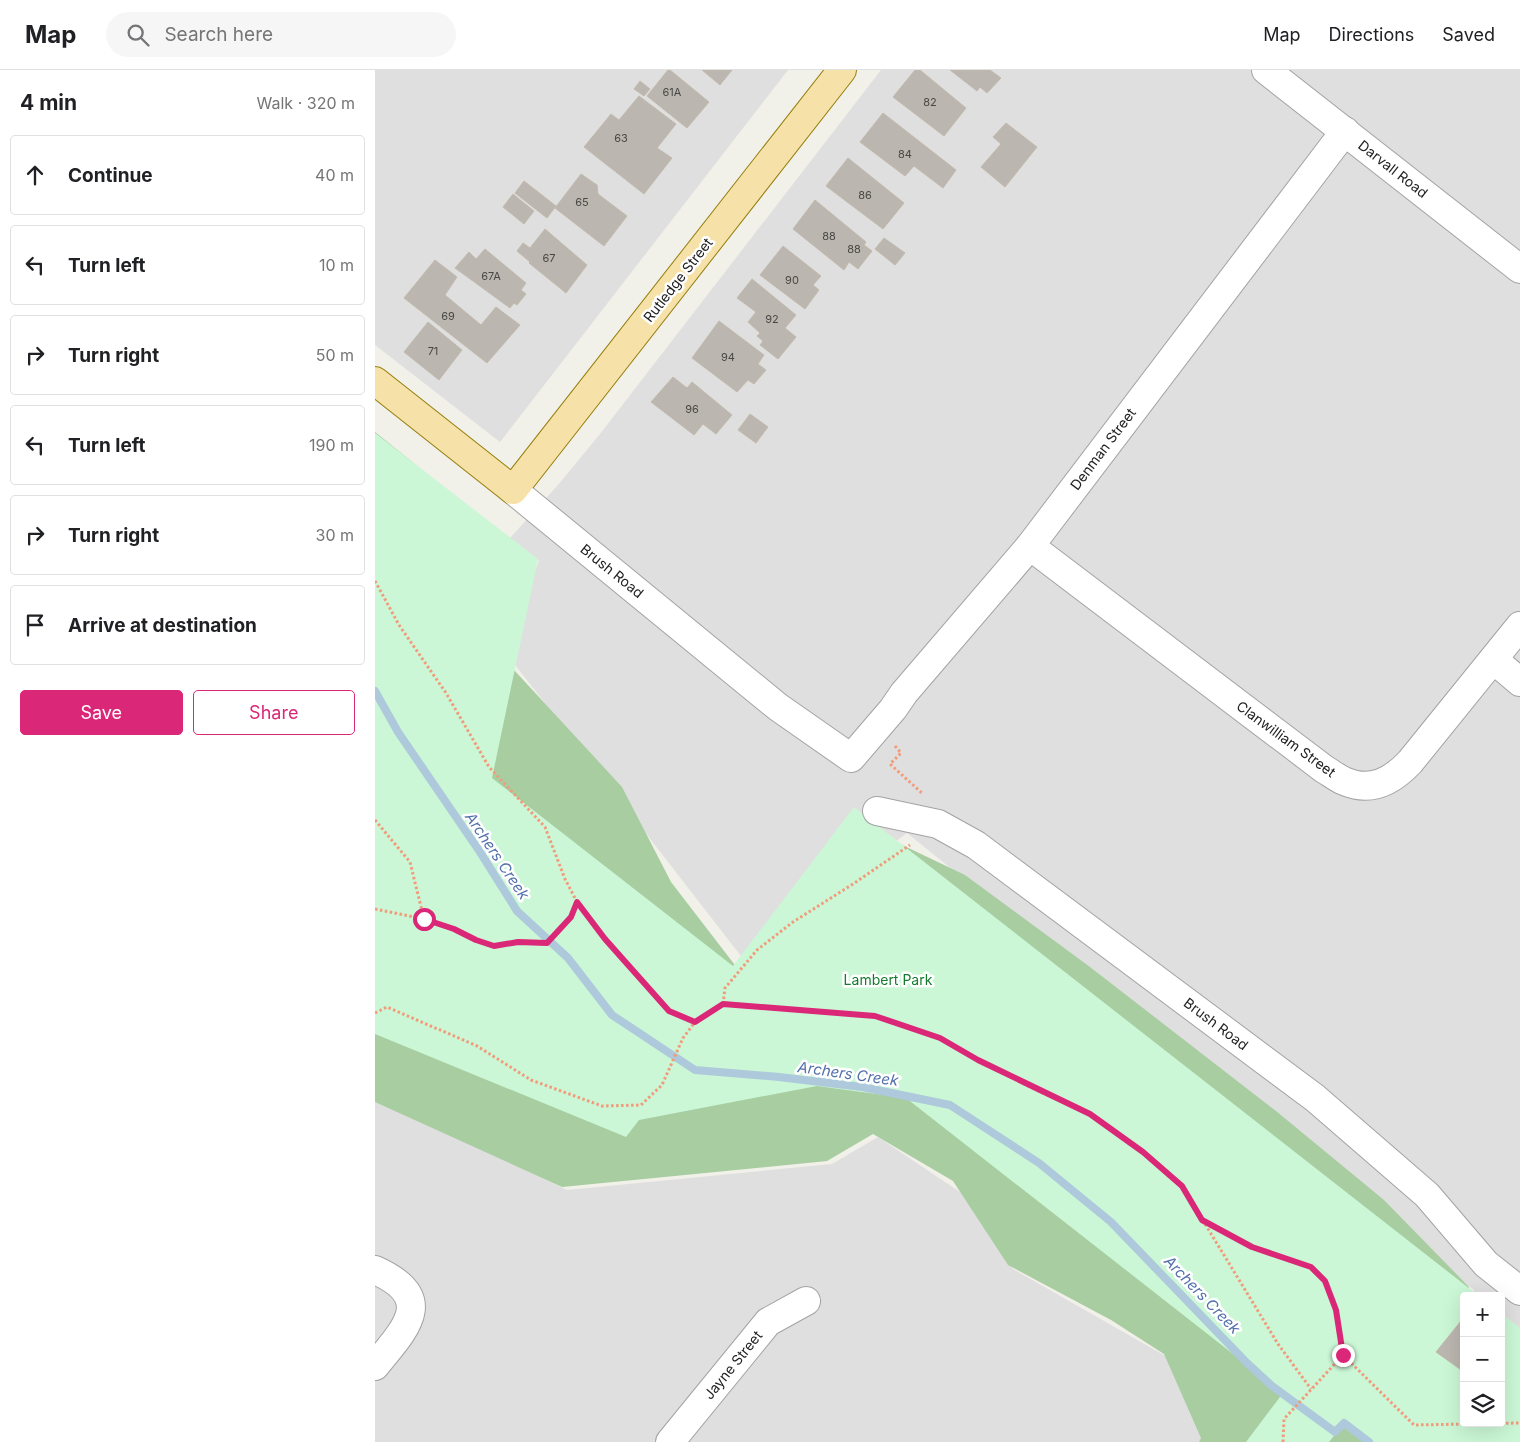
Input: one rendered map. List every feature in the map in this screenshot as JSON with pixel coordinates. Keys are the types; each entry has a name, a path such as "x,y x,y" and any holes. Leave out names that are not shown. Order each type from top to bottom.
{"main road":[{"name":"Rutledge Street","path":"513,490 842,70"},
{"name":"Brush Road","path":"375,382 513,490"}],"street":[{"name":"Darvall Road","path":"1266,70 1520,269"},
{"name":"Denman Street","path":"851,758 1030,546 1345,131"},
{"name":"Brush Road","path":"513,490 778,707 851,758"},
{"name":"Clanwilliam Street","path":"1030,546 1317,763 1344,781 1364,786 1382,783 1397,775 1410,762 1520,626"},
{"path":"1494,660 1520,682"},
{"name":"Brush Road","path":"877,812 938,824 976,845 1315,1098 1427,1196 1487,1264 1520,1291"},
{"path":"375,1270 385,1274 402,1286 409,1297 412,1308 408,1324 375,1366"},
{"name":"Jayne Street","path":"670,1442 768,1322 806,1301"}],"path":[{"path":"375,581 399,625 446,694 489,767 545,827 565,879 577,902 605,939 669,1011 695,1022"},
{"path":"375,820 410,862 424,919"},
{"path":"723,1004 725,988 757,950 793,922 853,884 938,824"},
{"path":"375,909 424,919 494,946 518,942 547,943 571,917 577,902"},
{"path":"375,1013 387,1007 477,1046 531,1080 602,1106 641,1105 662,1086 683,1038 695,1022 723,1004 875,1016 940,1038 986,1065 1090,1114 1143,1152 1182,1186 1278,1344 1311,1389"},
{"path":"1202,1220 1252,1247 1311,1267 1325,1281 1336,1310 1343,1355 1414,1425 1520,1424"},
{"path":"1283,1442 1284,1419 1343,1355"}],"shaded area":[{"path":"375,70 788,70 500,442 375,345"},
{"path":"881,70 1520,70 1520,1339 1505,1356 1505,1292 1473,1292 1474,1290 907,833 741,956 502,648 539,561 510,538 558,485 600,434"},
{"path":"375,1097 567,1190 832,1164 878,1137 966,1196 1013,1269 1169,1358 1206,1442 375,1442"}],"green space":[{"name":"Lambert Park","path":"375,432 462,502 503,658 622,787 671,882 741,973 898,843 965,875 1090,967 1276,1111 1384,1200 1469,1287 1466,1292 1460,1292 1460,1427 1505,1427 1520,1442 1199,1442 1201,1438 1164,1354 1111,1320 1008,1265 953,1181 873,1134 827,1161 562,1187 375,1102"},
{"name":"Lambert Park","path":"375,433 538,559 492,778 733,966 854,807 1474,1292 1460,1292 1460,1427 1505,1427 1505,1316 1520,1328 1520,1442 1368,1442 1344,1423 1329,1442 1246,1442 1283,1393 906,1098 817,1086 639,1120 626,1137 375,1034"}],"building":[{"path":"668,70 709,102 687,128 647,96"},
{"path":"702,70 732,70 720,85"},
{"path":"915,70 920,70 966,108 944,136 893,97"},
{"path":"950,70 990,70 1001,78 987,93 980,87 977,91"},
{"path":"640,81 650,89 644,96 634,89"},
{"path":"639,96 676,124 657,148 672,158 644,194 584,147 611,114 619,120"},
{"path":"883,113 956,170 943,188 914,166 905,176 860,142"},
{"path":"1006,123 1037,147 1005,187 981,167 1001,144 993,137"},
{"path":"848,158 904,203 883,229 826,186"},
{"path":"581,174 597,185 598,194 627,216 604,246 555,208"},
{"path":"524,181 556,206 547,218 515,193"},
{"path":"513,194 534,211 524,224 503,207"},
{"path":"815,200 866,242 864,245 872,251 858,269 849,262 844,270 793,229"},
{"path":"545,229 587,265 566,293 517,251 523,243 530,248"},
{"path":"884,238 905,253 895,265 875,249"},
{"path":"783,246 821,276 813,285 819,290 805,309 760,275"},
{"path":"485,249 526,283 521,290 526,294 517,305 514,303 510,308 455,268 469,252 476,259"},
{"path":"435,260 457,277 445,295 481,325 496,307 520,325 487,363 404,298"},
{"path":"752,279 796,315 785,328 796,337 778,359 760,345 763,341 757,336 760,333 748,322 756,312 737,298"},
{"path":"719,321 764,355 758,364 766,370 754,384 748,380 737,392 692,358"},
{"path":"428,322 462,350 439,380 404,352"},
{"path":"673,377 687,388 692,382 732,415 716,434 703,424 694,435 651,402"},
{"path":"750,414 768,427 756,443 738,430"},
{"path":"1460,1322 1460,1369 1436,1352"}],"waterway":[{"name":"Archers Creek","path":"375,691 398,732 480,852 517,911 568,958 612,1015 695,1070 779,1077 862,1087 950,1105 1039,1163 1111,1222 1247,1363 1272,1386 1335,1432 1344,1423 1369,1442"}],"route":[{"path":"424,919 494,946 518,942 547,943 571,917 577,902 605,939 669,1011 695,1022 723,1004 875,1016 940,1038 1036,1090 1090,1114 1143,1152 1182,1186 1202,1220 1252,1247 1311,1267 1325,1281 1336,1310 1343,1355"}]}
